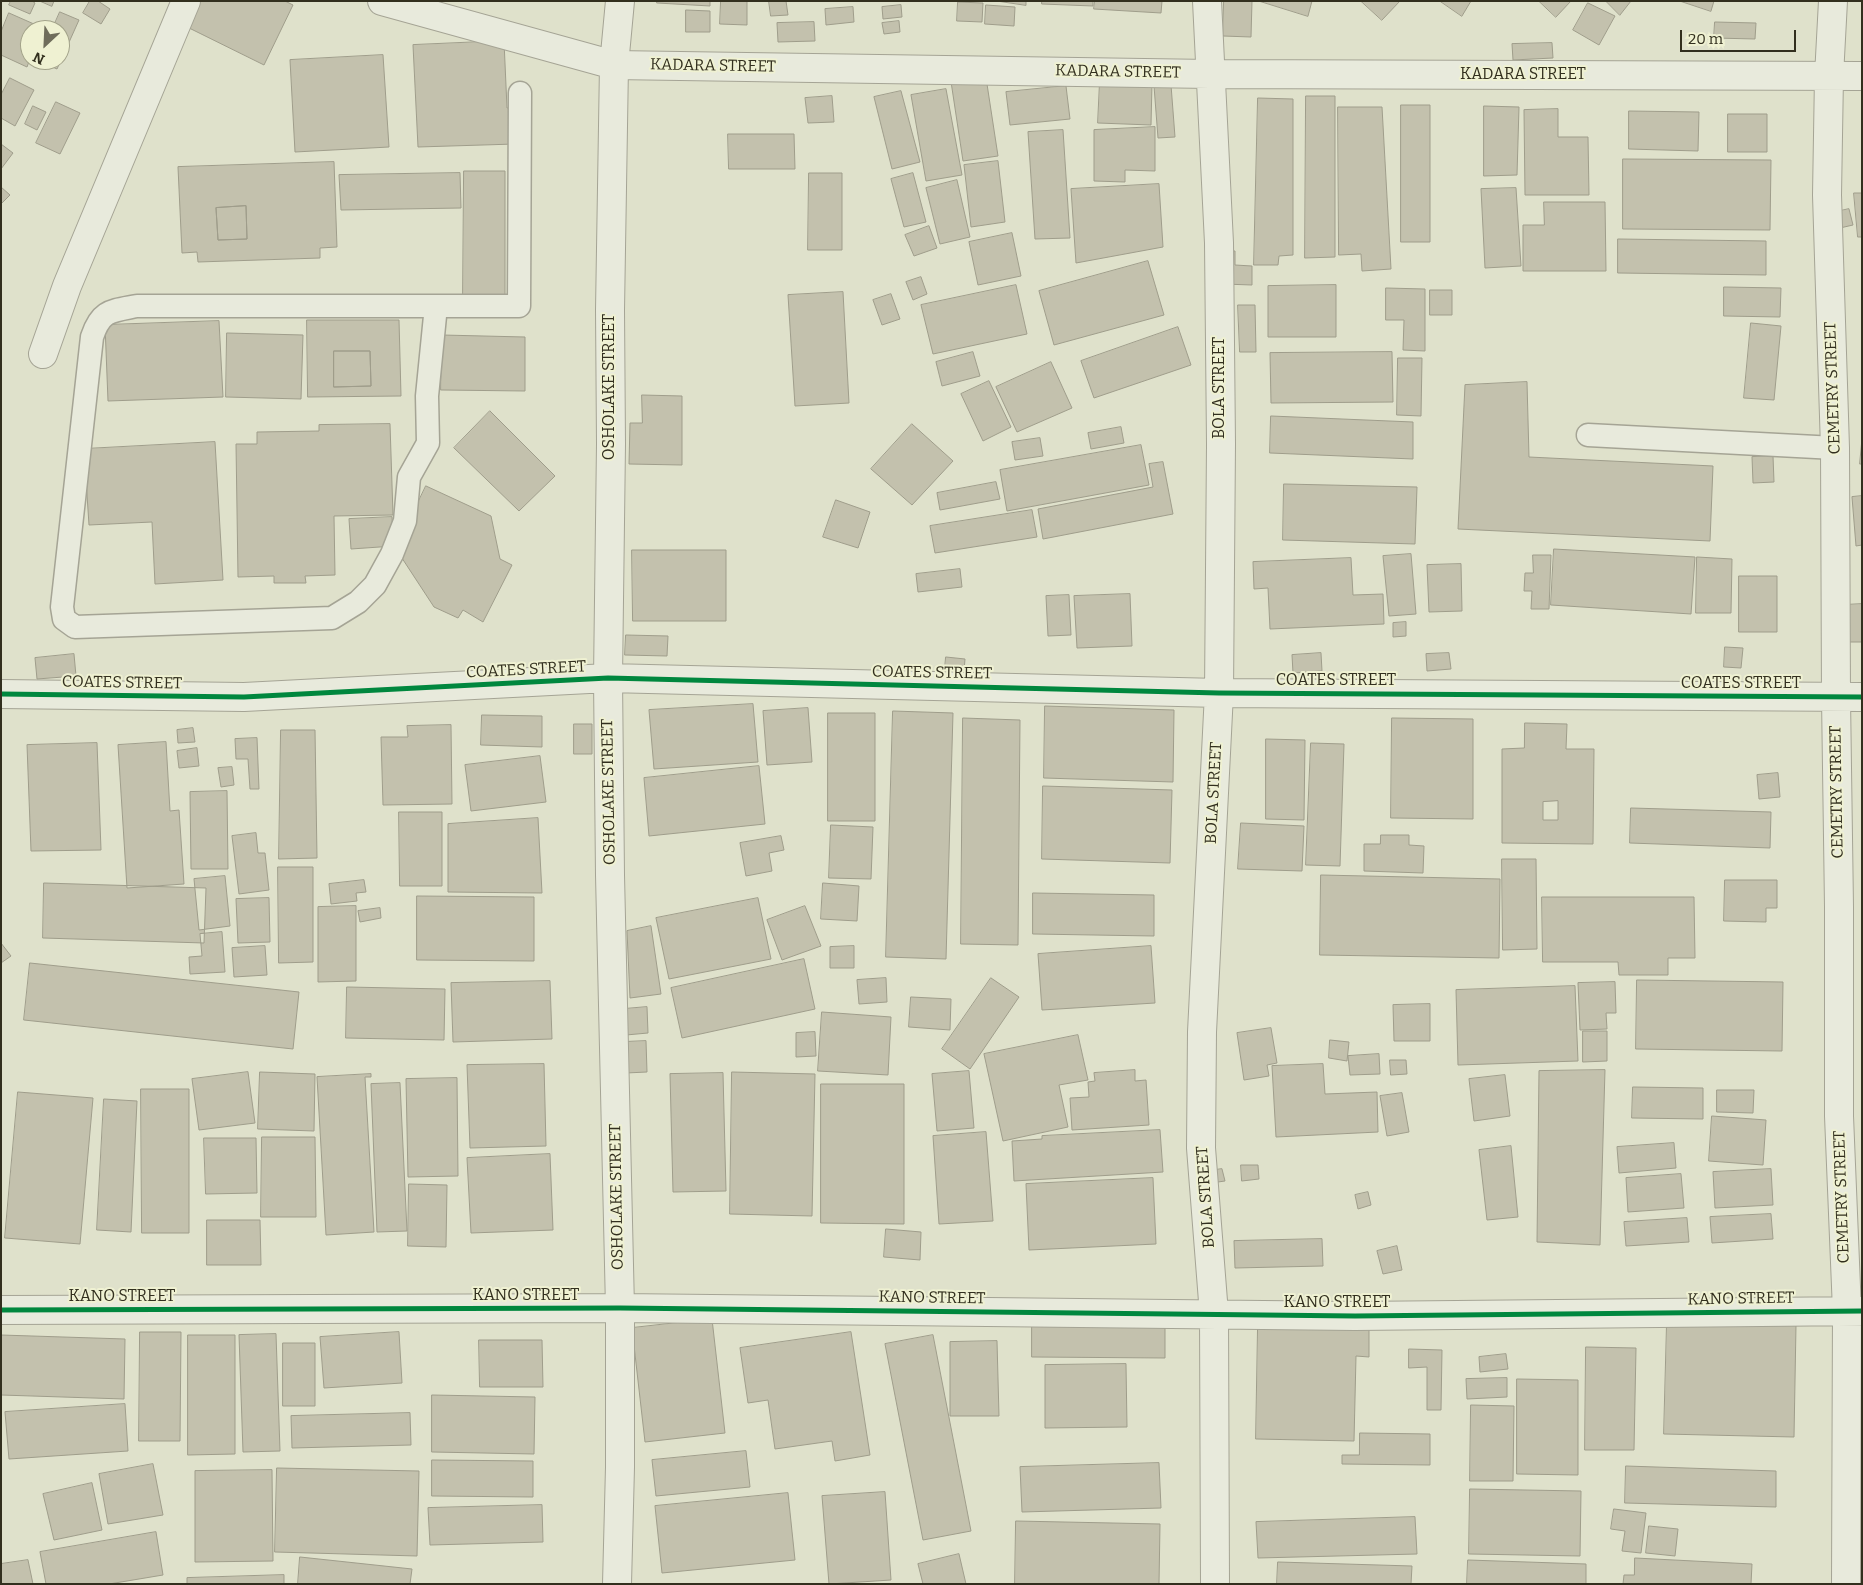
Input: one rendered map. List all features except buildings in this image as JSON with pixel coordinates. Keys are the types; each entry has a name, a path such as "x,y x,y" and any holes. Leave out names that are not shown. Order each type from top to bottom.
{"street":[{"path":"43,354 71,278 186,1"},
{"name":"KADARA STREET","path":"382,1 614,64 1210,74 1862,76"},
{"name":"OSHOLAKE STREET","path":"617,1584 620,1467 620,1308 610,874 608,678 611,444 610,310 614,64 620,1"},
{"name":"BOLA STREET","path":"1207,1 1219,243 1221,444 1219,693 1202,1032 1201,1148 1214,1314 1215,1584"},
{"name":"CEMETRY STREET","path":"1833,1 1829,76 1827,195 1834,448 1849,698 1839,907 1839,1116 1854,1311 1846,1584"},
{"name":"COATES STREET","path":"1,694 244,697 608,678 1219,693 1849,698"},
{"name":"KANO STREET","path":"1,1310 620,1308 1355,1316 1854,1311"}],"lane":[{"path":"436,306 427,396 428,443 409,477 405,521 392,554 375,585 358,602 332,618 75,627 64,619 62,607 92,337 96,323 109,311 137,306 436,306 519,306 520,93"},
{"path":"1588,435 1834,448"}],"cycle path":[{"path":"1,694 244,697 608,678 1219,693 1862,697"},
{"path":"1,1310 620,1308 1355,1316 1862,1311"}]}
